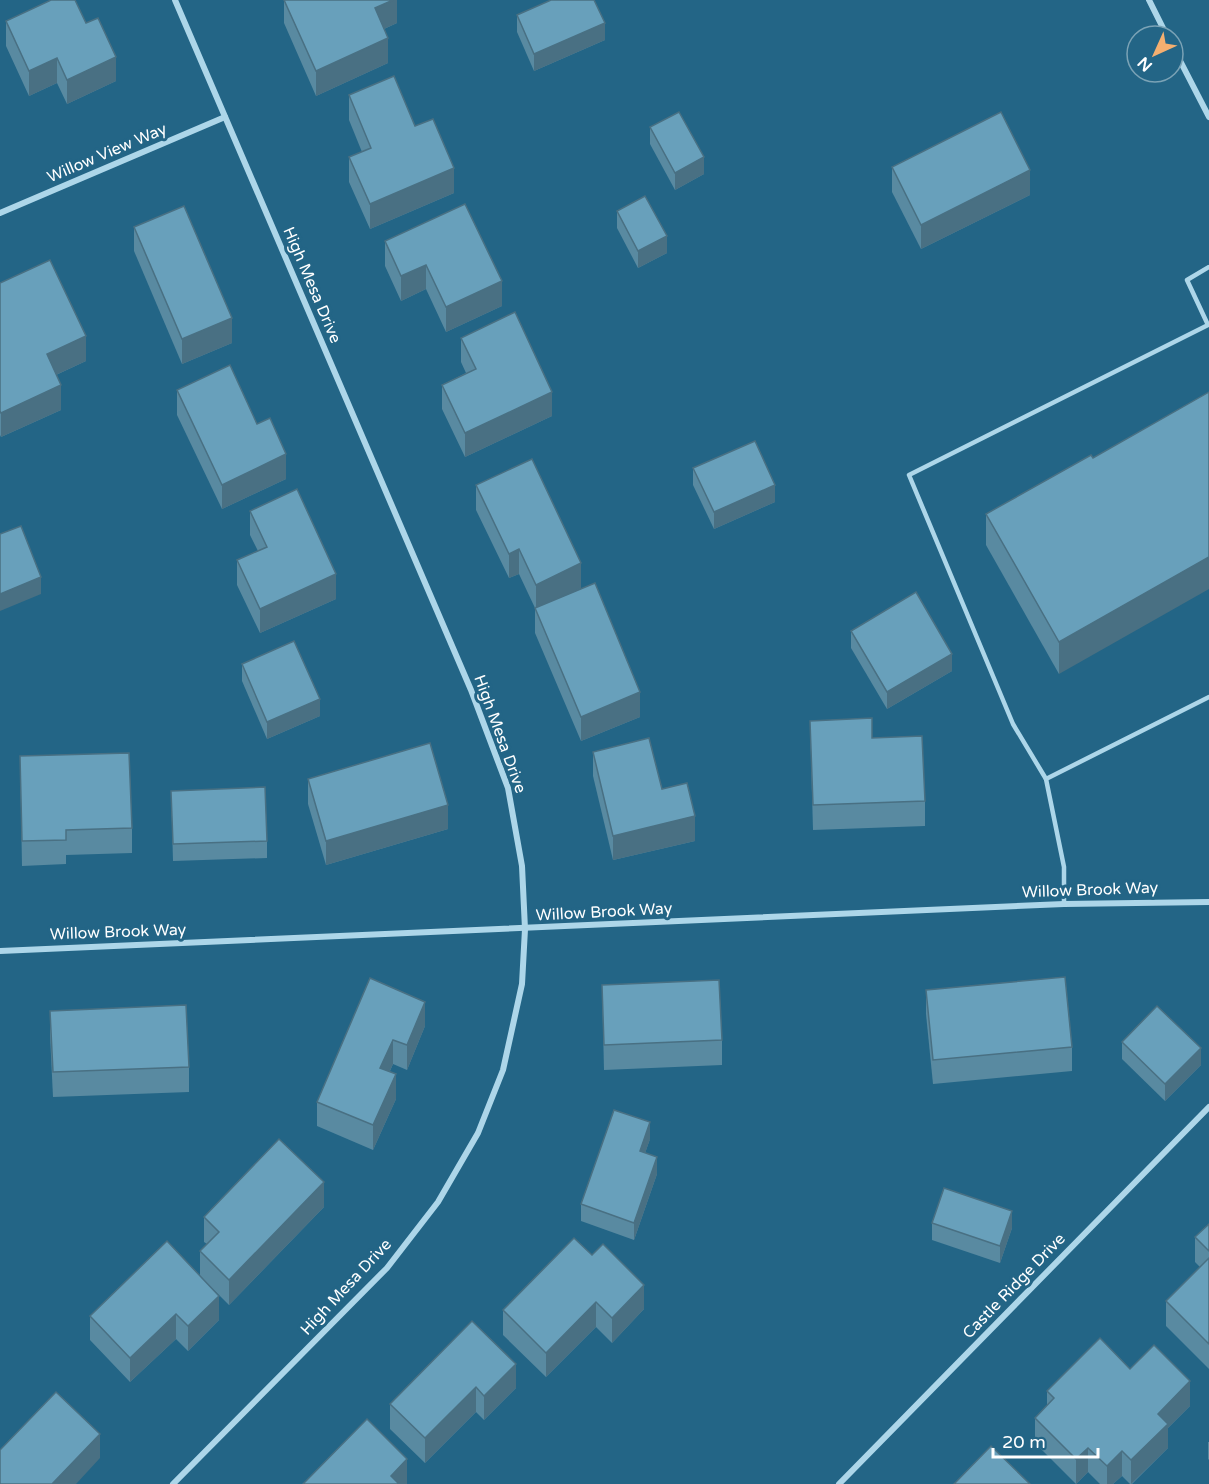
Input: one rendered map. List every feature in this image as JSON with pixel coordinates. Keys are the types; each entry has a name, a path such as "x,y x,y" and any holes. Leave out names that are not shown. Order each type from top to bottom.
{"street":[{"name":"High Mesa Drive","path":"173,1484 387,1268 438,1202 478,1133 503,1070 522,984 525,928 522,866 508,788 466,679 176,0"},
{"path":"1149,0 1161,24"},
{"path":"1185,70 1209,117"},
{"name":"Willow View Way","path":"0,213 225,117"},
{"name":"Willow Brook Way","path":"0,951 1064,904 1209,902"},
{"name":"Castle Ridge Drive","path":"839,1484 1209,1107"}],"lane":[{"path":"1064,904 1064,867 1046,779 1013,724 909,475 1208,325 1187,280 1209,267"},
{"path":"1046,779 1209,697"}],"building":[{"path":"51,0 75,0 86,23 98,18 116,57 67,80 57,58 29,71 6,21"},
{"path":"284,0 393,0 375,8 388,38 316,71"},
{"path":"551,0 594,0 605,23 534,54 517,15"},
{"path":"394,76 415,126 433,119 454,168 370,204 349,157 371,148 349,95"},
{"path":"679,112 704,157 675,173 650,127"},
{"path":"1001,112 1030,170 921,225 892,167"},
{"path":"645,196 667,236 638,251 617,211"},
{"path":"465,204 502,281 446,307 426,265 401,276 385,241"},
{"path":"184,206 232,318 182,339 134,227"},
{"path":"50,260 86,336 47,354 61,385 1,413 0,283"},
{"path":"515,312 552,392 465,433 442,385 476,369 461,338"},
{"path":"230,365 257,424 270,418 286,454 222,485 177,390"},
{"path":"1209,392 1209,557 1059,642 986,514 1091,455 1093,458"},
{"path":"755,441 775,485 714,512 693,468"},
{"path":"532,459 581,563 536,585 519,549 509,554 476,485"},
{"path":"297,489 336,574 260,609 237,560 267,547 250,511"},
{"path":"21,526 41,577 0,594 0,534"},
{"path":"595,583 640,692 581,717 535,608"},
{"path":"916,592 952,654 887,692 851,631"},
{"path":"294,641 320,699 267,722 242,664"},
{"path":"872,718 872,738 922,736 925,801 813,805 810,721"},
{"path":"649,738 662,789 687,783 695,816 613,836 593,752"},
{"path":"430,743 448,805 326,841 308,779"},
{"path":"129,753 132,828 66,830 66,840 22,841 20,756"},
{"path":"265,787 267,841 173,844 171,791"},
{"path":"1065,977 1072,1047 933,1060 926,990"},
{"path":"370,978 425,1002 407,1045 393,1040 380,1068 396,1074 373,1125 317,1102"},
{"path":"719,980 722,1040 604,1045 602,985"},
{"path":"186,1005 189,1067 53,1072 50,1011"},
{"path":"1157,1006 1201,1048 1165,1084 1122,1042"},
{"path":"614,1110 650,1122 640,1151 657,1157 634,1223 581,1204"},
{"path":"279,1139 324,1182 229,1280 200,1251 219,1232 204,1217"},
{"path":"944,1188 1012,1211 1000,1246 932,1223"},
{"path":"1209,1224 1209,1251 1195,1237"},
{"path":"574,1238 592,1255 603,1244 644,1285 612,1318 596,1302 546,1353 503,1310"},
{"path":"167,1241 219,1296 188,1326 176,1314 130,1358 90,1316"},
{"path":"1209,1258 1209,1344 1166,1301"},
{"path":"472,1321 516,1364 484,1396 476,1387 425,1438 390,1404"},
{"path":"1100,1338 1130,1369 1154,1345 1190,1381 1158,1414 1168,1424 1131,1460 1122,1451 1107,1466 1088,1448 1076,1459 1035,1418 1054,1398 1047,1391"},
{"path":"56,1392 100,1434 52,1484 0,1484 0,1450"},
{"path":"367,1419 407,1459 391,1476 399,1484 303,1484"},
{"path":"991,1446 1030,1484 954,1484"}]}
